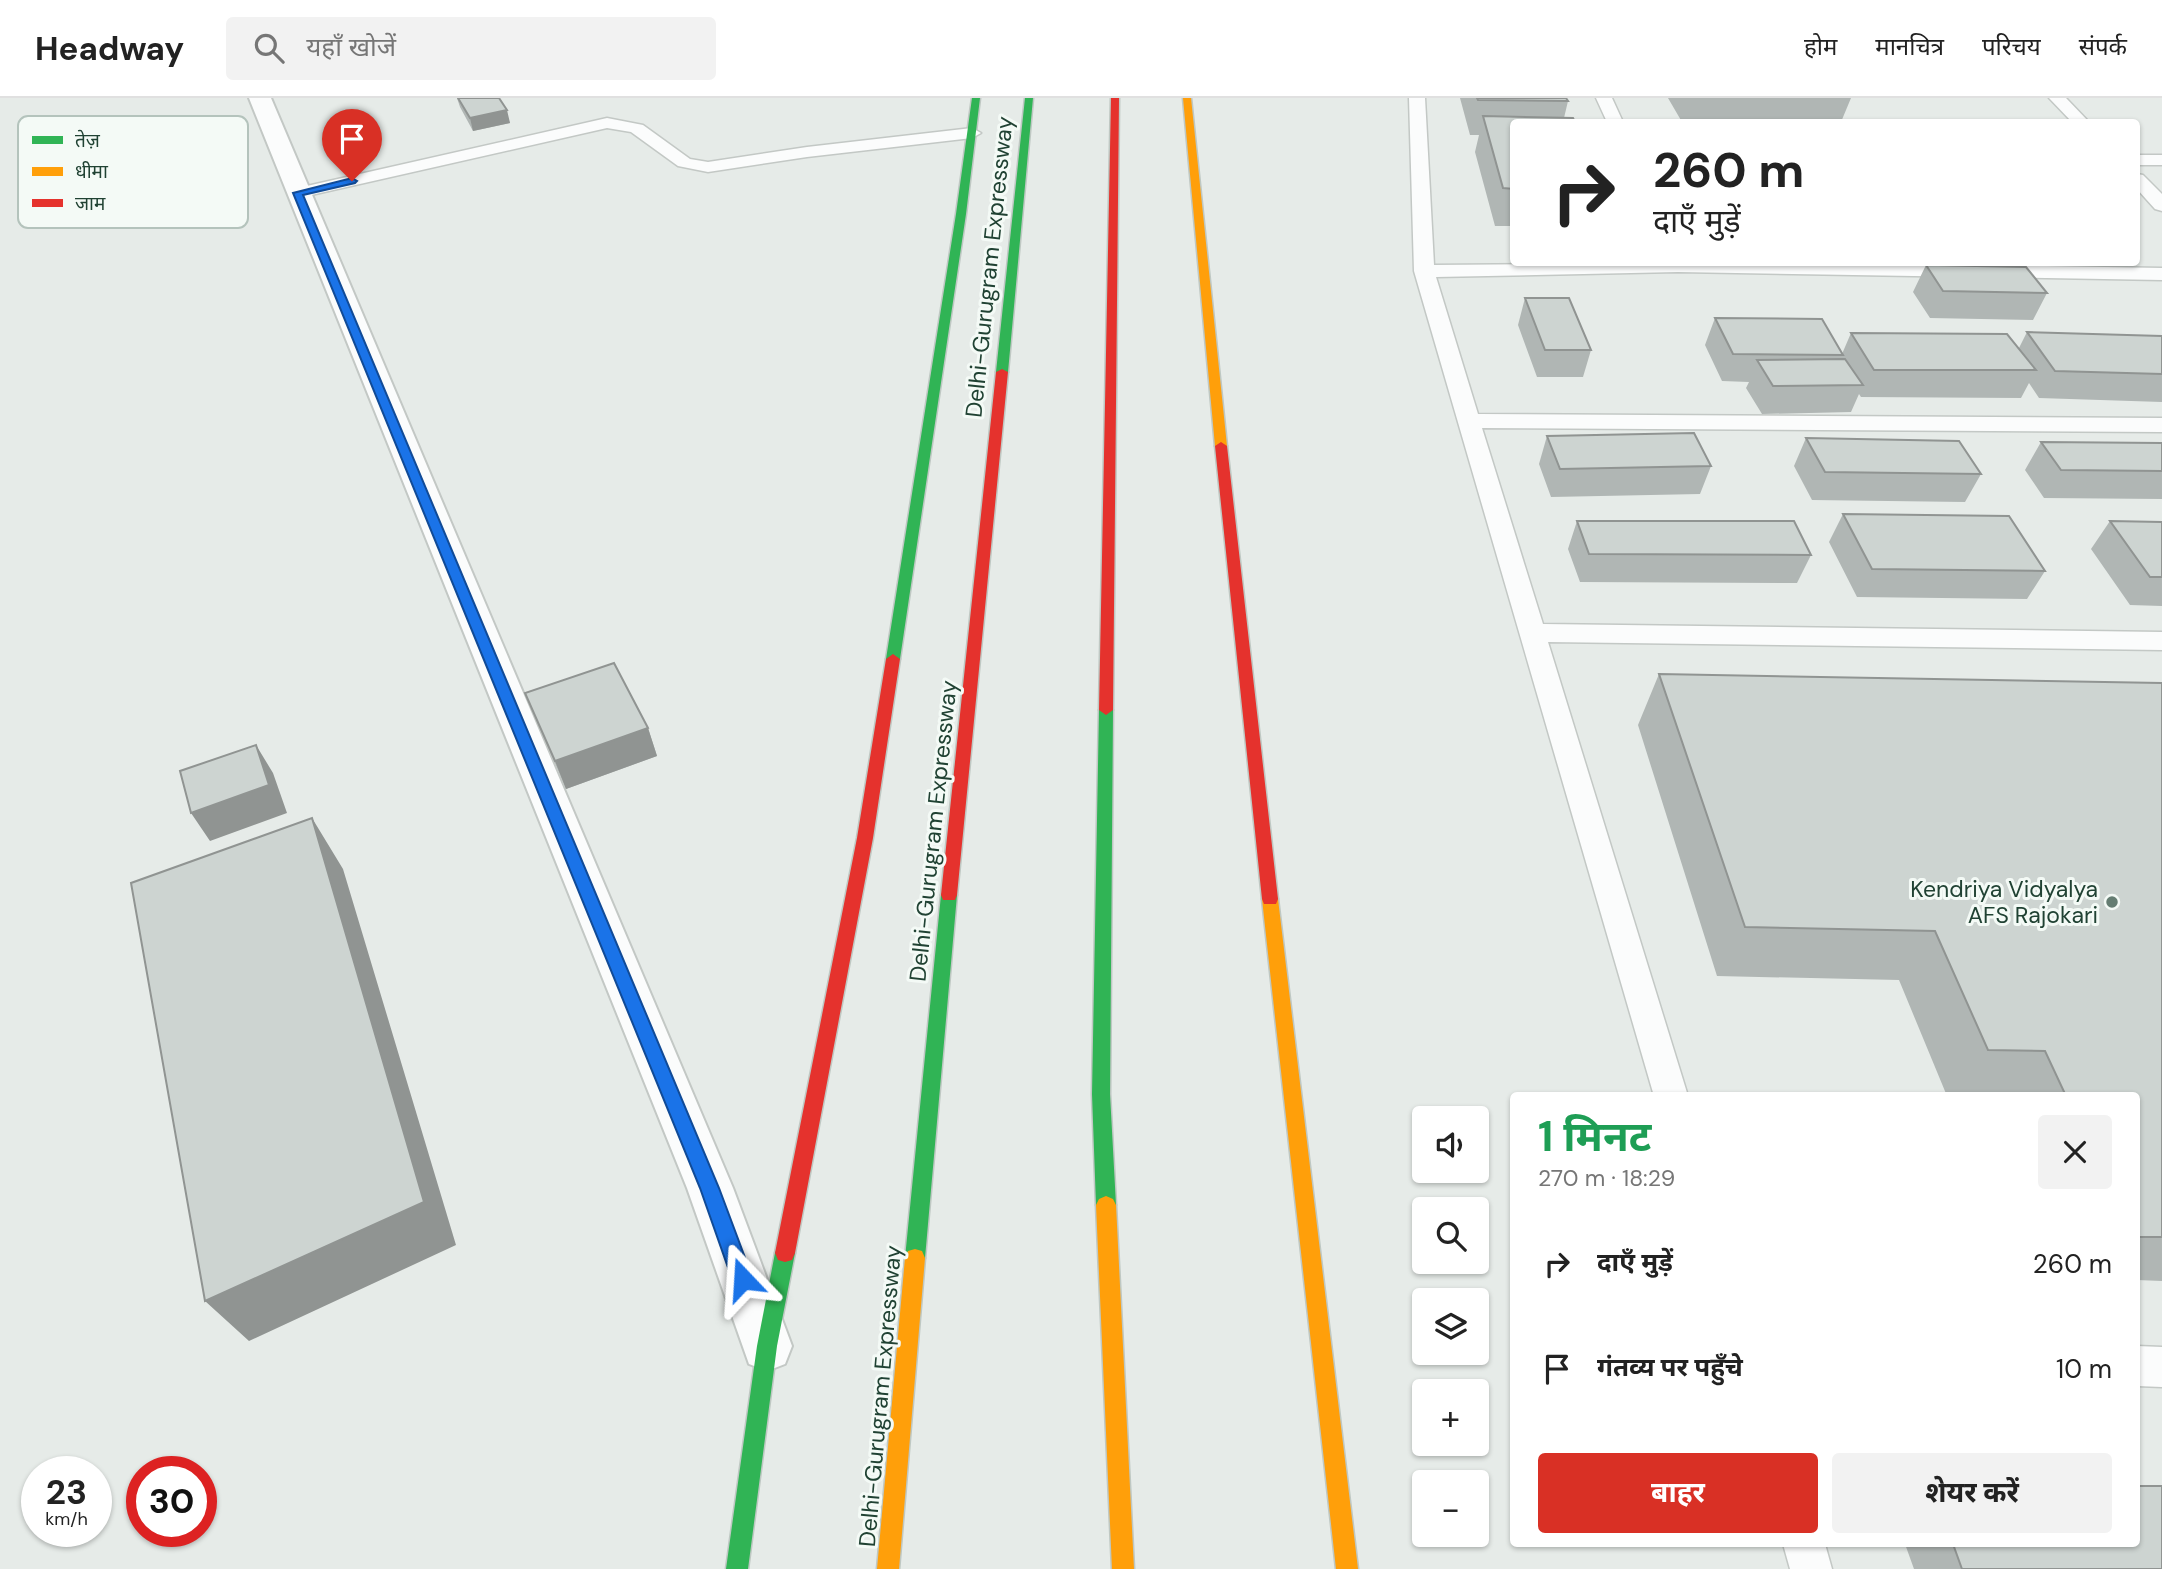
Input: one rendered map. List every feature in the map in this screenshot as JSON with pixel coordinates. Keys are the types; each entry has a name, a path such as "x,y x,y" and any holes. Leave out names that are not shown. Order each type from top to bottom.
{"main road":[{"path":"737,1569 767,1346 865,838 976,98"},
{"name":"Delhi-Gurugram Expressway","path":"888,1569 928,1106 1029,98"},
{"path":"1115,98 1101,1094 1123,1569"},
{"path":"1187,98 1245,684 1347,1569"}],"street":[{"path":"260,98 710,1188 767,1346"}],"lane":[{"path":"1417,98 1423,271 1670,1092"},
{"path":"1604,98 1614,119"},
{"path":"2057,98 2078,119"},
{"path":"298,193 607,123 624,123 640,128 686,164 697,167 972,133"},
{"path":"2140,160 2162,160"},
{"path":"2140,182 2162,205"},
{"path":"1423,271 1604,266"},
{"path":"1774,266 2162,274"},
{"path":"1469,421 2162,425"},
{"path":"1534,633 2162,641"},
{"path":"2140,1366 2162,1367"},
{"path":"1805,1547 1811,1569"}],"building":[{"path":"458,98 499,98 507,110 470,118"},
{"path":"1477,98 1566,98 1568,101 1478,100"},
{"path":"1483,116 1573,118 1510,119 1510,189 1503,188"},
{"path":"1927,266 2026,267 2047,293 1943,291"},
{"path":"1525,298 1569,298 1591,350 1545,350"},
{"path":"1715,318 1822,319 1843,355 1733,354"},
{"path":"2027,332 2162,336 2162,374 2055,371"},
{"path":"1851,333 2007,334 2036,370 1874,370"},
{"path":"1845,359 1863,385 1773,386 1757,360"},
{"path":"1694,433 1711,466 1560,469 1547,436"},
{"path":"1806,438 1959,441 1981,474 1825,472"},
{"path":"2041,442 2162,443 2162,471 2061,470"},
{"path":"1843,514 2009,516 2045,571 1872,569"},
{"path":"1577,521 1794,521 1811,555 1589,554"},
{"path":"2110,521 2162,522 2162,577 2150,577"},
{"path":"614,663 648,728 555,761 525,693"},
{"path":"1659,674 2162,683 2162,1237 2140,1237 2140,1092 2064,1092 2045,1051 1988,1050 1935,931 1745,927"},
{"path":"256,745 269,785 191,813 180,771"},
{"path":"312,818 424,1202 205,1301 131,883"},
{"path":"2140,1486 2162,1486 2162,1569 1962,1569 1954,1547 2140,1547"}],"traffic: fast":[{"path":"893,659 961,214 976,98"},
{"path":"1002,372 1029,98"},
{"path":"1106,710 1101,1094 1106,1205"},
{"path":"915,1258 949,895"},
{"path":"737,1569 767,1346 785,1253"}],"traffic: slow":[{"path":"1187,98 1221,446"},
{"path":"1270,899 1347,1569"},
{"path":"1106,1205 1123,1569"},
{"path":"888,1569 915,1258"}],"traffic: jam":[{"path":"1106,710 1115,98"},
{"path":"949,895 1002,372"},
{"path":"1221,446 1270,899"},
{"path":"785,1253 865,838 893,659"}],"place":[{"name":"Kendriya Vidyalya AFS Rajokari","path":"2112,902"}],"route":[{"path":"352,181 298,193 710,1188 743,1279"}]}
